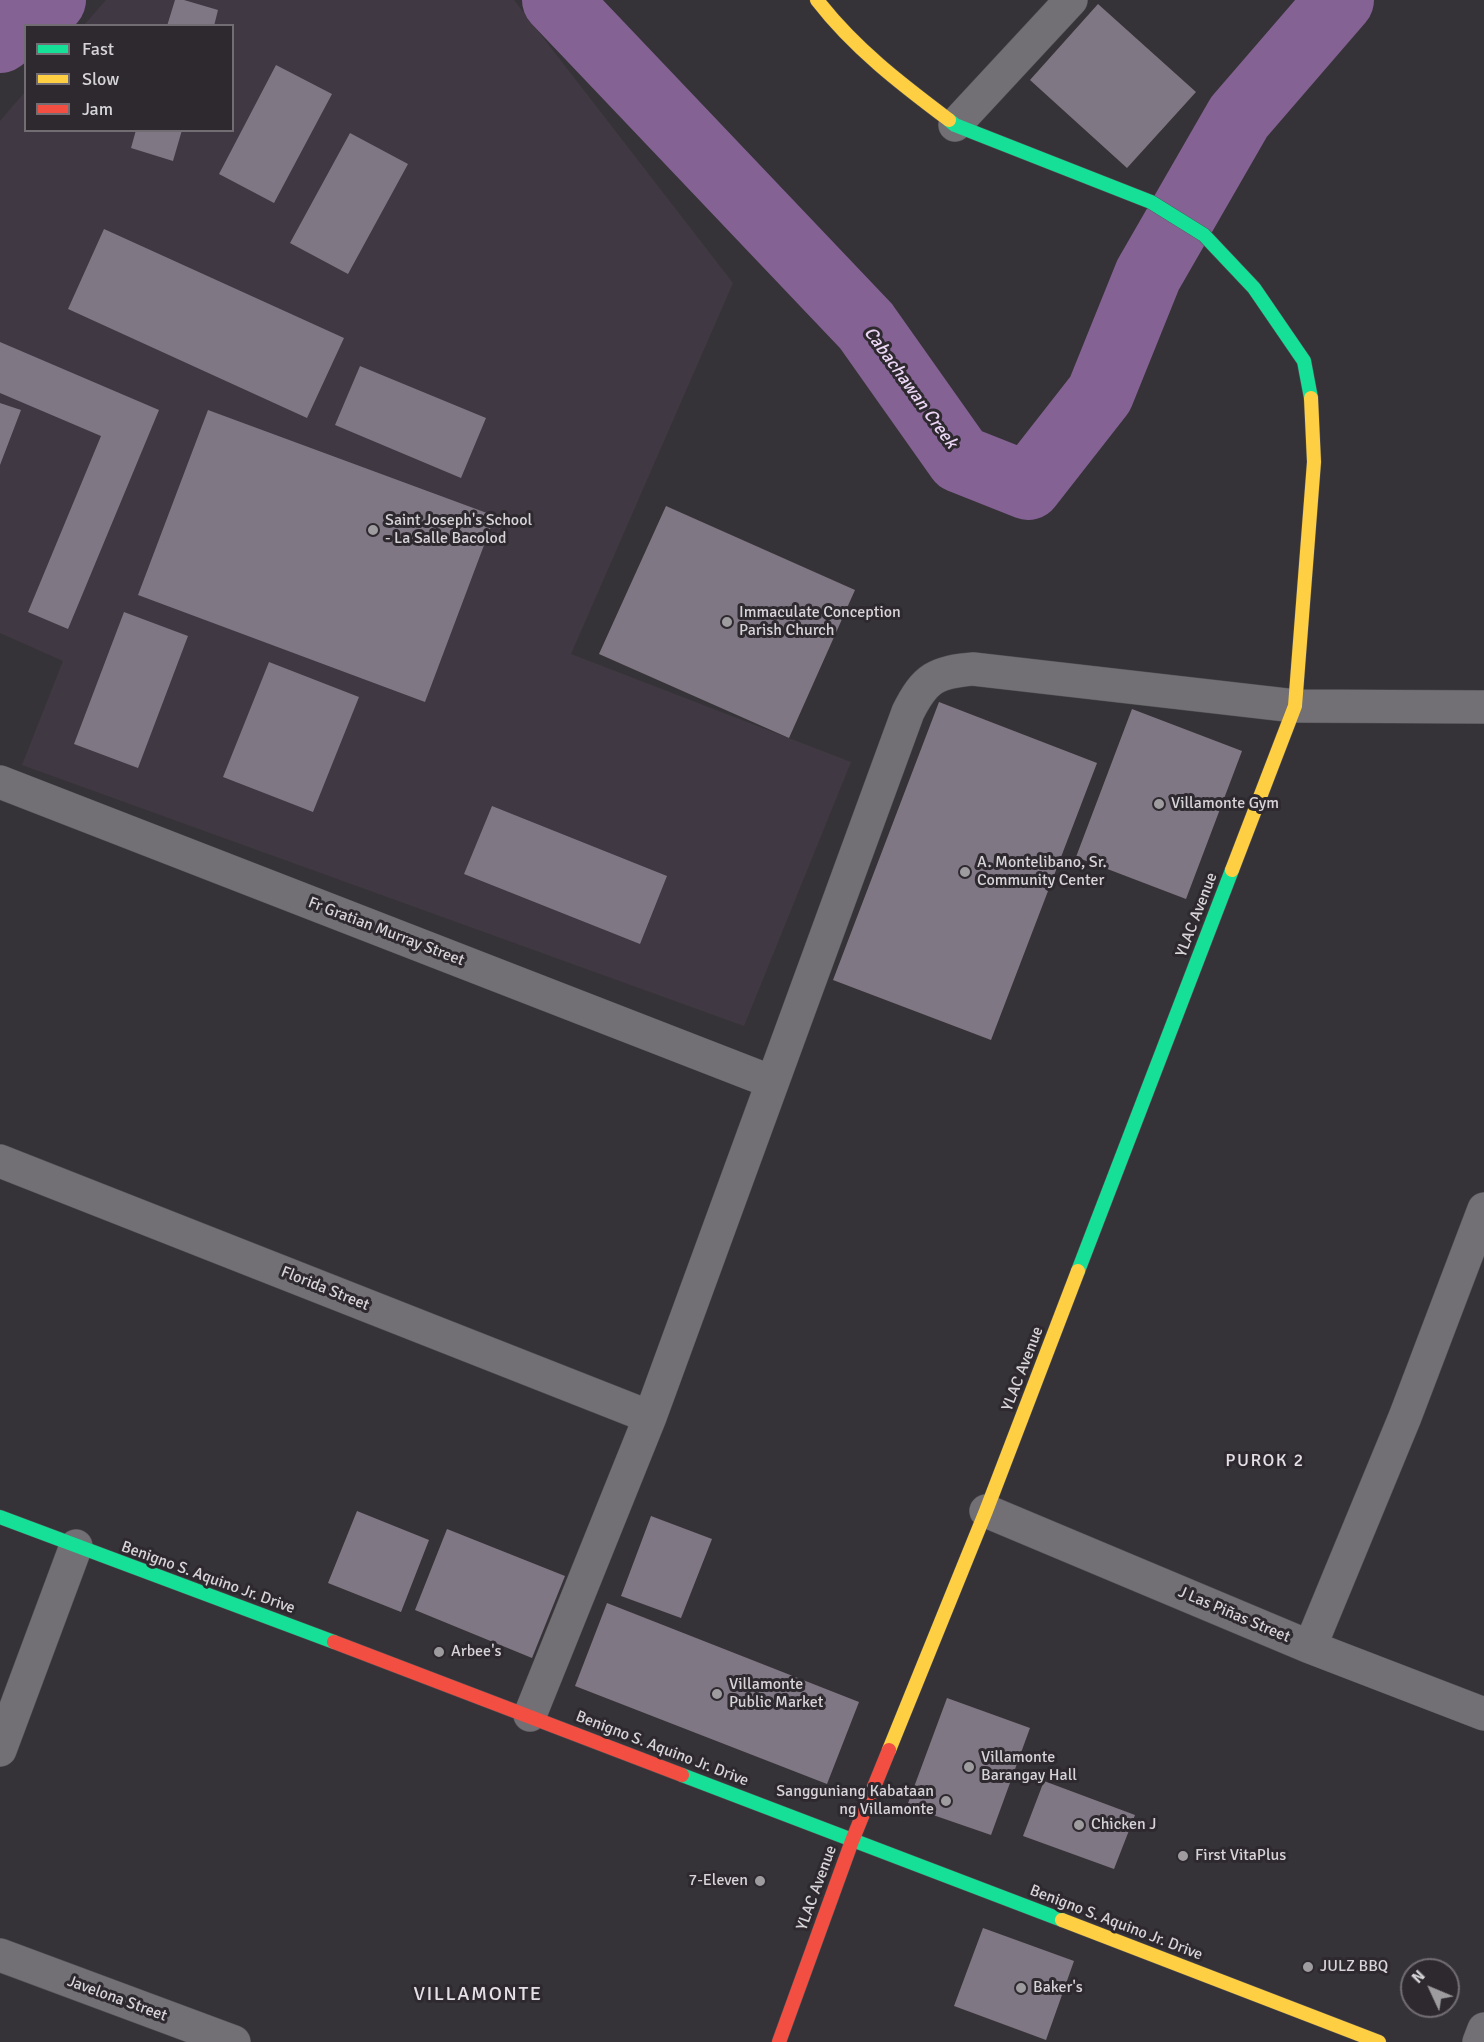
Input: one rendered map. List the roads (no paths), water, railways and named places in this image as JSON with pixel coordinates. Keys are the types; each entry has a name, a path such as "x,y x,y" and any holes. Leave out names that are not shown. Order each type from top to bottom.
{"street":[{"name":"YLAC Avenue","path":"778,2042 852,1840 986,1511 1295,706 1314,462 1312,405 1304,361 1254,288 1204,235 1151,202 956,125 895,80 838,27 817,0"},
{"path":"956,125 1071,0"},
{"path":"530,1715 650,1417 908,712 918,693 933,678 951,671 973,669 1295,706 1484,707"},
{"name":"Fr Gratian Murray Street","path":"0,782 772,1082"},
{"name":"Florida Street","path":"0,1161 650,1417"},
{"path":"1310,1647 1405,1417 1484,1209"},
{"name":"J Las Piñas Street","path":"986,1511 1310,1647 1484,1714"},
{"name":"Benigno S. Aquino Jr. Drive","path":"0,1517 530,1715 1325,2019 1379,2042"},
{"path":"0,1750 76,1546"},
{"name":"Javelona Street","path":"0,1955 234,2042"},
{"path":"1479,2042 1484,2029"}],"waterway":[{"name":"Cabachawan Creek","path":"0,39 52,0"},
{"name":"Cabachawan Creek","path":"556,0 866,326 960,459 1028,486 1100,394 1148,275 1239,117 1340,0"}],"place":[{"name":"Saint Joseph's School - La Salle Bacolod","path":"373,530"},
{"name":"Immaculate Conception Parish Church","path":"727,622"},
{"name":"Villamonte Gym","path":"1159,804"},
{"name":"A. Montelibano, Sr. Community Center","path":"965,872"},
{"name":"Arbee's","path":"439,1652"},
{"name":"Villamonte Public Market","path":"717,1694"},
{"name":"Villamonte Barangay Hall","path":"969,1767"},
{"name":"Sangguniang Kabataan ng Villamonte","path":"946,1801"},
{"name":"Chicken J","path":"1079,1825"},
{"name":"First VitaPlus","path":"1183,1856"},
{"name":"7-Eleven","path":"760,1881"},
{"name":"JULZ BBQ","path":"1308,1967"},
{"name":"Baker's","path":"1021,1988"}],"district":[{"name":"PUROK 2","path":"1265,1461"},
{"name":"VILLAMONTE","path":"478,1995"}]}
